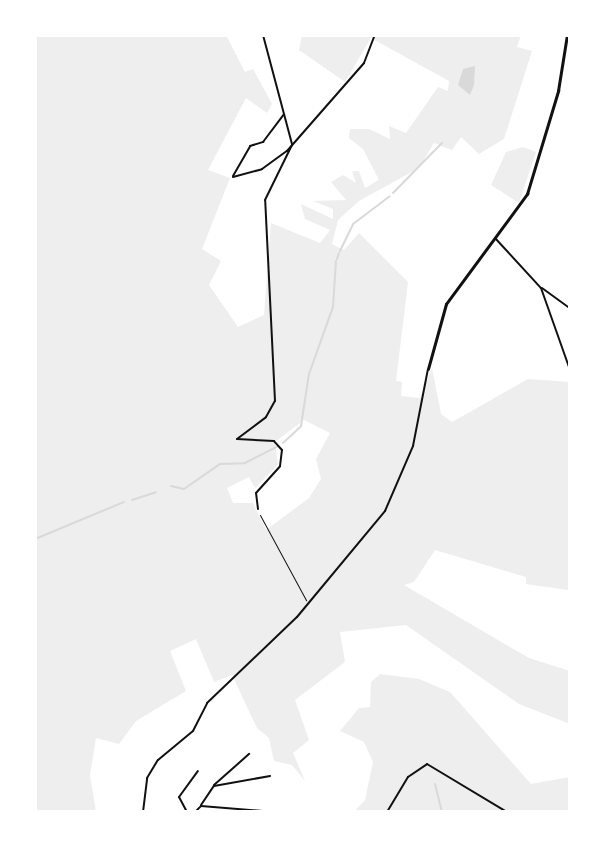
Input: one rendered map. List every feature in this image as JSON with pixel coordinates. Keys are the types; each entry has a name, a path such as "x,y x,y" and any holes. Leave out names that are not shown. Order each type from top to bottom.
{"street":[{"path":"258,509 256,493 284,456 274,441 237,439 266,417 275,401 265,200 292,145 263,35"},
{"path":"283,114 263,142 250,146 233,177 262,169 292,145 364,63 375,35"},
{"path":"143,812 156,762 193,731 207,703 308,603 388,505 421,410 428,369 446,304 527,194 558,91 567,35"},
{"path":"494,238 541,288 570,370"},
{"path":"541,288 552,289 570,308"},
{"path":"195,812 214,786 249,754"},
{"path":"387,812 408,777 426,764 508,812"},
{"path":"187,812 179,797 198,771"},
{"path":"214,786 270,776"},
{"path":"201,806 275,812"},
{"path":"224,812 225,807"}],"path":[{"path":"258,509 308,603"}],"shaded area":[{"path":"35,35 226,35 245,72 253,69 272,104 267,113 246,98 208,170 230,178 202,249 221,261 209,285 238,327 264,315 271,223 320,243 330,230 305,219 301,204 333,219 333,209 313,201 346,200 331,182 343,175 356,183 352,171 359,171 365,188 379,180 363,149 349,138 350,129 369,129 390,139 389,126 406,133 438,87 448,91 449,81 371,38 345,82 299,50 302,35 521,35 517,47 532,51 504,139 479,154 461,137 452,150 434,143 419,168 359,201 338,220 332,244 344,250 359,233 408,282 396,381 402,382 401,396 420,398 432,368 441,414 452,422 528,379 570,382 570,600 568,590 526,584 526,577 435,550 414,582 404,585 529,658 570,671 570,724 519,704 406,625 340,632 345,662 295,700 309,740 293,753 305,781 292,765 274,761 269,738 257,728 232,675 214,682 196,639 170,651 186,691 136,721 119,744 96,738 90,775 96,812 35,812","holes":["304,420 330,433 316,459 321,479 309,498 266,530 253,503 233,503 227,488 249,477 255,488 278,465 275,442"]},
{"path":"475,66 474,85 470,95 458,85 463,69"},
{"path":"523,147 536,152 519,203 491,185 506,152"},
{"path":"380,674 419,679 450,692 531,784 570,777 570,810 354,812 365,800 373,762 364,742 340,731 359,708 370,707 371,682"}],"waterway":[{"path":"393,193 442,143"},
{"path":"340,251 353,224 390,196"},
{"path":"337,259 339,253"},
{"path":"283,443 301,426 309,374 333,307 336,261"},
{"path":"171,486 184,489 220,464 245,463 277,447"},
{"path":"132,500 156,492"},
{"path":"35,539 124,502"},
{"path":"435,784 442,812"}]}
